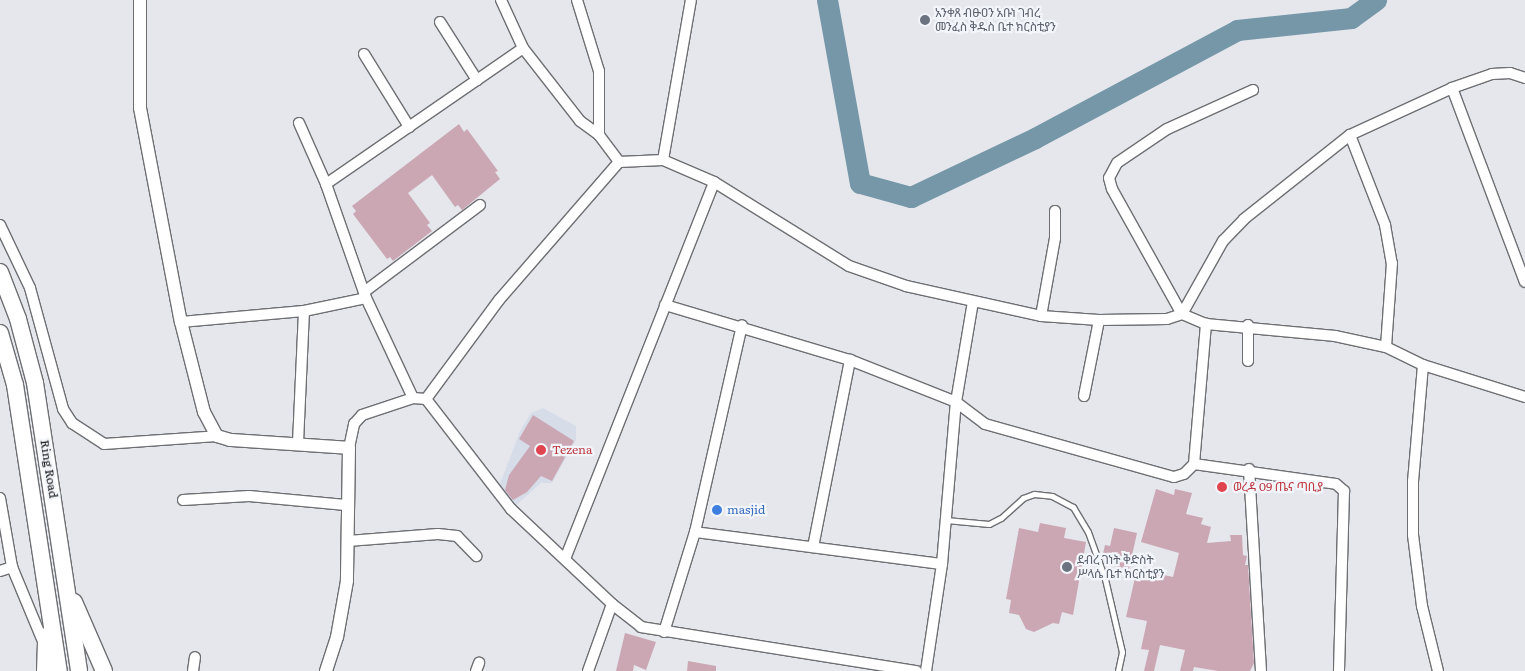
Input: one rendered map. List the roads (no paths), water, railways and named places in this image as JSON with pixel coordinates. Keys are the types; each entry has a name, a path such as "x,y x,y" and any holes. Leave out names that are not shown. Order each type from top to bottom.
{"highway":[{"name":"Ring Road","path":"0,272 18,319 35,383 79,671"},
{"name":"Ring Road","path":"0,333 15,385 59,671"},
{"path":"65,582 104,671"},
{"path":"45,671 48,609"}],"street":[{"path":"140,0 140,108 181,322 204,412 217,436"},
{"path":"501,0 523,48 580,121 600,135 619,162"},
{"path":"577,0 599,71 600,135"},
{"path":"663,160 691,0"},
{"path":"440,22 477,80"},
{"path":"326,184 523,48"},
{"path":"364,54 409,127"},
{"path":"1182,314 1223,241 1244,219 1350,136 1452,88 1492,74 1510,73 1525,78"},
{"path":"1452,88 1525,282"},
{"path":"1182,314 1112,189 1109,178 1117,163 1166,129 1253,90"},
{"path":"298,123 326,184 365,295 413,398"},
{"path":"1350,136 1382,217 1392,263 1386,347"},
{"path":"426,399 499,300 619,162 663,160 714,182 849,266 906,286 1041,316 1137,321 1182,314 1206,324 1248,326 1334,336 1386,347 1423,365 1525,397"},
{"path":"565,559 714,182"},
{"path":"181,322 304,311 365,295 480,205"},
{"path":"1041,316 1055,238 1056,211"},
{"path":"0,225 30,288 62,410 72,423 104,444 217,436 230,440 349,448"},
{"path":"926,671 942,564 956,402 973,302"},
{"path":"665,305 742,325 850,360 956,402 985,424 1174,477 1184,474 1194,464 1206,324"},
{"path":"298,444 304,311"},
{"path":"1084,396 1099,320"},
{"path":"664,632 696,532 742,325"},
{"path":"1248,326 1248,361"},
{"path":"813,547 850,360"},
{"path":"1423,365 1413,481 1413,535 1422,606 1438,671"},
{"path":"326,671 337,637 347,582 348,541 346,505 349,448 354,424 362,415 413,398 426,399 511,509 612,604 641,626 664,632 917,671"},
{"path":"1194,464 1249,470 1336,484 1344,491 1339,671"},
{"path":"1249,470 1261,671"},
{"path":"184,500 249,496 346,505"},
{"path":"0,498 12,567 46,647"},
{"path":"696,532 942,564"},
{"path":"348,541 438,534 457,536 476,556"},
{"path":"0,571 12,567"},
{"path":"588,671 612,604"},
{"path":"193,671 195,657"}],"lane":[{"path":"946,520 989,524 1001,518 1023,498 1034,494 1052,496 1073,507 1088,532 1105,579 1122,652 1118,671"}],"waterway":[{"path":"827,0 860,183 911,197 1035,138 1237,30 1351,18 1376,0"}],"place":[{"name":"አንቀጸ ብፁዐን አቡነ ገብረ መንፈስ ቅዱስ ቤተ ክርስቲያን","path":"925,20"},
{"name":"Tezena","path":"541,450"},
{"name":"ወረዳ 09 ጤና ጣቢያ","path":"1222,487"},
{"name":"masjid","path":"717,510"},
{"name":"ደብረ ገነት ቅድስት ሥላሴ ቤተ ክርስቲያን","path":"1067,567"}]}
